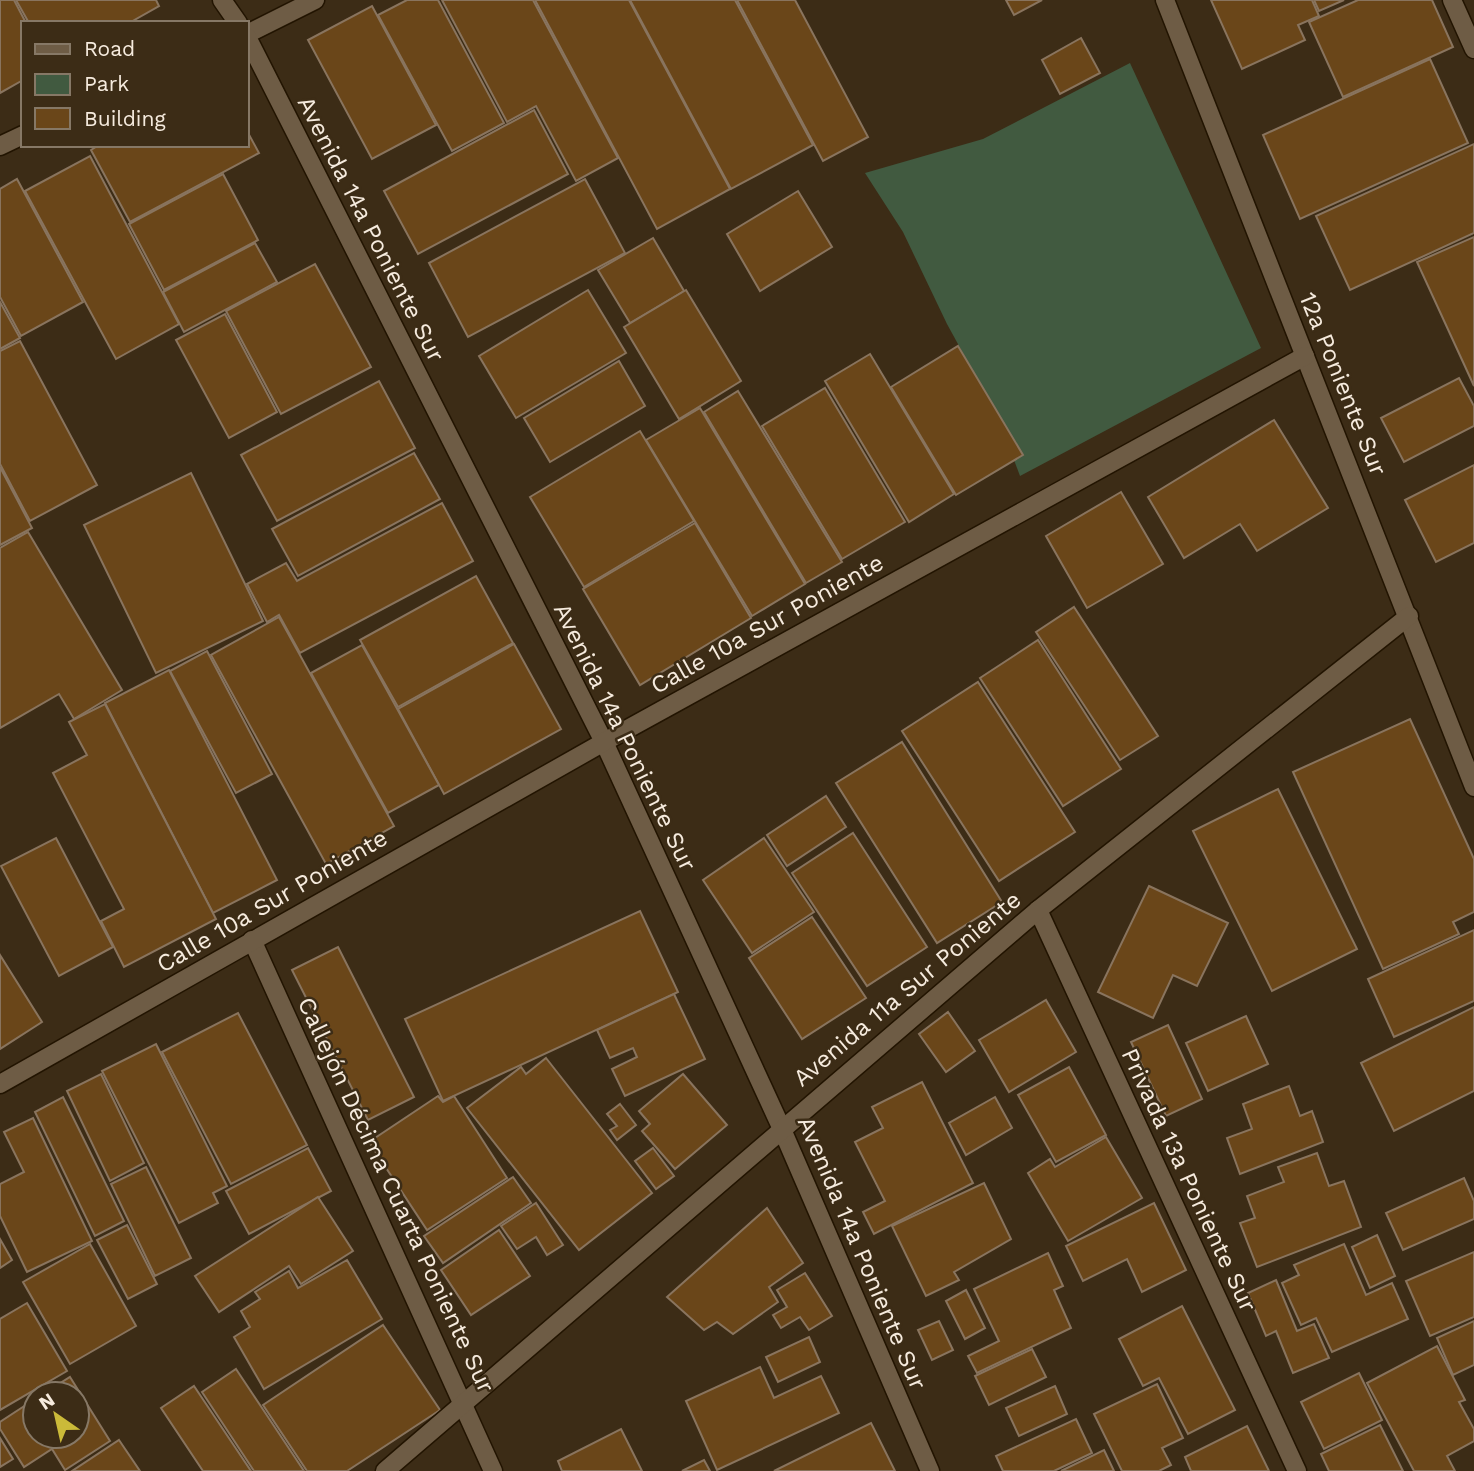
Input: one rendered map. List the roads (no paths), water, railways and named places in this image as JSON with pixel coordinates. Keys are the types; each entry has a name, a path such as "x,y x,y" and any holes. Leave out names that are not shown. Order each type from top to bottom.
{"street":[{"path":"222,0 236,21"},
{"path":"248,35 315,0"},
{"name":"12a Poniente Sur","path":"1165,0 1474,787"},
{"path":"1452,0 1474,48"},
{"name":"Avenida 14a Poniente Sur","path":"248,38 604,742 781,1128 930,1471"},
{"path":"0,146 21,136"},
{"name":"Calle 10a Sur Poniente","path":"0,1084 604,742 1305,356"},
{"name":"Avenida 11a Sur Poniente","path":"385,1471 781,1128 1038,910 1409,616"},
{"name":"Privada 13a Poniente Sur","path":"1038,910 1297,1471"},
{"name":"Callejón Décima Cuarta Poniente Sur","path":"252,940 494,1471"}]}
